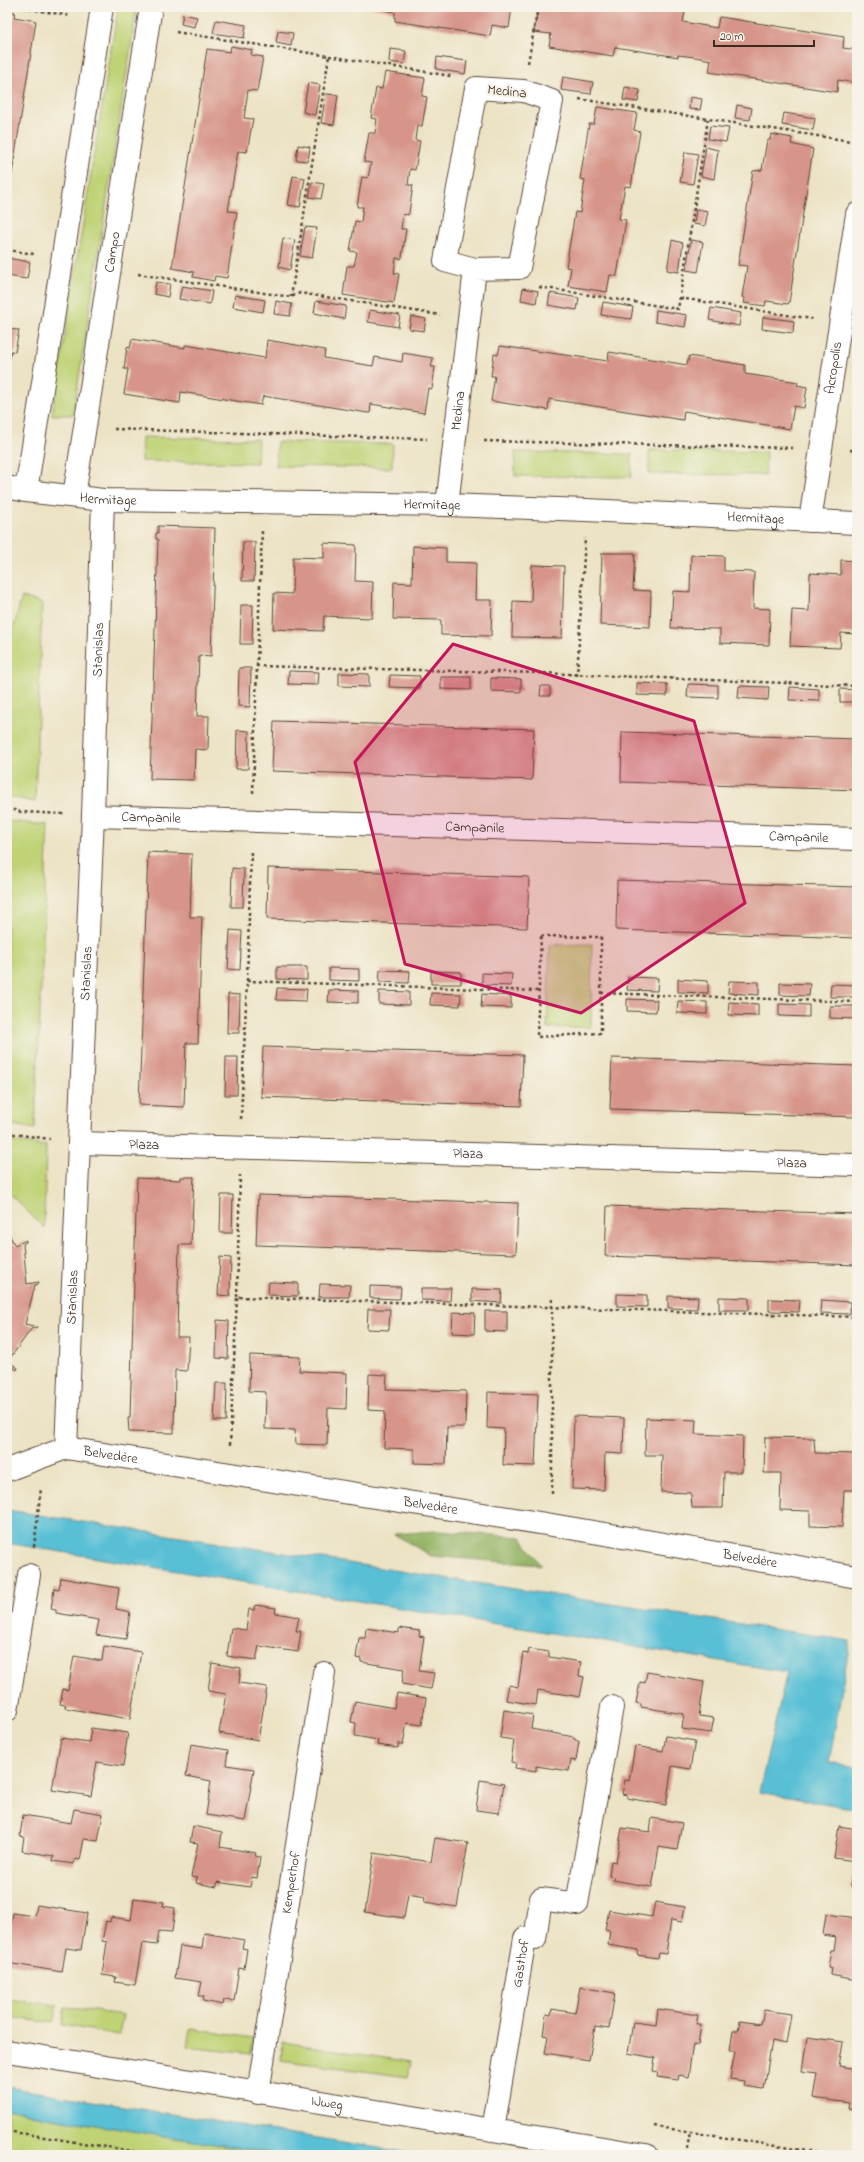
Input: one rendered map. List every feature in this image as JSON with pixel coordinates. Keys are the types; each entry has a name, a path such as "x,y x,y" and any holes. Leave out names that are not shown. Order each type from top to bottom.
{"street":[{"path":"16,489 101,14"},
{"name":"Campo","path":"74,496 150,17"},
{"name":"Medina","path":"519,268 475,268 445,261 476,88 524,91 552,101"},
{"path":"519,268 552,101"},
{"name":"Acropolis","path":"810,521 857,214"},
{"name":"Medina","path":"447,505 475,268"},
{"name":"Hermitage","path":"16,489 103,500 447,505 857,523"},
{"name":"Stanislas","path":"66,1448 93,816 103,500"},
{"name":"Campanile","path":"93,816 857,839"},
{"name":"Plaza","path":"79,1143 857,1165"},
{"name":"Belvedère","path":"7,1470 66,1448 552,1525 857,1577"},
{"path":"7,1710 29,1575"},
{"name":"Kemperhof","path":"258,2093 324,1673"},
{"name":"Gasthof","path":"493,2130 525,1938 535,1940 542,1899 577,1904 612,1707"},
{"name":"IJweg","path":"7,2051 646,2155"}],"path":[{"path":"18,7 101,14"},
{"path":"524,91 538,7"},
{"path":"150,17 329,56 464,78 476,88"},
{"path":"291,297 329,56"},
{"path":"552,101 564,96 857,142"},
{"path":"519,268 533,286 678,309 708,119"},
{"path":"110,270 291,297 300,293 469,320"},
{"path":"680,298 840,324"},
{"path":"228,1473 238,1297 240,1148 263,502"},
{"path":"577,676 586,510"},
{"path":"257,666 542,673 577,676 857,686"},
{"path":"7,808 21,812 93,816"},
{"path":"541,936 601,937 601,1033 537,1036 539,991 541,936"},
{"path":"247,981 539,991"},
{"path":"601,993 857,1002"},
{"path":"7,1133 79,1143"},
{"path":"238,1297 857,1317"},
{"path":"552,1299 552,1525"},
{"path":"34,1548 41,1501"},
{"path":"7,2131 157,2155"},
{"path":"686,2155 690,2132"}],"highlighted area":[{"path":"453,644 694,721 745,903 581,1013 405,964 355,762"}],"green space":[{"path":"118,7 137,7 73,415 52,415"},
{"path":"142,437 258,439 257,463 141,461"},
{"path":"277,442 393,444 392,468 276,466"},
{"path":"649,450 766,452 765,475 649,474"},
{"path":"515,452 632,454 631,477 515,476"},
{"path":"22,597 42,603 35,802 7,796 7,651"},
{"path":"7,821 48,825 35,1129 7,1124"},
{"path":"592,944 591,1027 547,1028 550,945"},
{"path":"7,1141 46,1146 44,1228 7,1191"},
{"path":"437,1531 521,1537 541,1565 431,1556 394,1534"},
{"path":"7,1999 57,2005 53,2023 7,2017"},
{"path":"65,2007 123,2015 119,2035 62,2025"},
{"path":"190,2029 253,2038 251,2054 187,2047"},
{"path":"283,2042 411,2062 408,2077 281,2060"},
{"path":"7,2109 52,2118 282,2155 7,2155"}],"water":[{"path":"7,1510 850,1641 829,1763 857,1768 857,1809 759,1792 787,1672 7,1543"},
{"path":"7,2087 421,2155 282,2155 52,2118 7,2109"}],"building":[{"path":"314,7 330,7 330,10"},
{"path":"368,7 512,7 509,28 492,25 490,36 395,21 395,12"},
{"path":"538,7 658,7 685,12 683,22 717,28 720,17 844,37 843,48 857,50 856,83 838,80 837,92 709,72 711,60 695,57 678,55 678,57 615,47 613,56 549,46 551,34 534,32"},
{"path":"7,11 15,12 14,17 36,21 8,199"},
{"path":"183,14 197,17 194,27 181,24"},
{"path":"216,20 246,25 244,38 213,33"},
{"path":"278,31 293,33 291,46 276,43"},
{"path":"231,46 252,50 251,55 263,57 257,91 248,90 244,118 253,119 247,152 238,151 228,211 237,212 227,278 215,276 214,281 193,277 194,272 172,268 207,49 230,52"},
{"path":"390,49 406,51 404,64 389,62"},
{"path":"437,57 467,61 465,74 436,69"},
{"path":"385,72 425,78 422,96 427,97 422,126 417,125 415,140 420,141 415,170 410,169 408,185 413,185 409,213 408,215 403,214 401,229 406,229 402,257 401,259 396,258 394,273 399,274 394,303 343,295 347,266 354,266 357,252 350,251 355,221 361,222 363,207 357,207 362,177 368,178 371,163 364,162 369,133 375,133 377,119 371,118 376,88 382,89"},
{"path":"563,77 593,82 591,94 561,90"},
{"path":"308,83 320,85 315,115 303,112"},
{"path":"625,87 640,90 638,102 623,100"},
{"path":"326,94 338,95 334,125 321,123"},
{"path":"690,97 702,99 700,110 689,109"},
{"path":"737,105 752,108 750,120 735,118"},
{"path":"597,107 637,113 634,130 640,132 631,187 625,186 619,219 626,220 617,276 610,275 607,292 568,286 571,268 566,267 575,212 580,213 585,180 580,179 589,124 594,124"},
{"path":"784,113 815,118 813,130 782,125"},
{"path":"710,126 729,128 726,142 708,139"},
{"path":"771,134 792,138 791,144 813,149 789,303 766,301 765,306 744,303 745,298 742,297 747,266 738,265 753,171 762,170 767,140 770,140"},
{"path":"298,145 310,147 308,161 296,160"},
{"path":"706,147 718,150 714,179 701,176"},
{"path":"685,152 698,154 693,184 680,182"},
{"path":"293,176 305,178 300,207 288,205"},
{"path":"312,182 324,184 321,199 309,197"},
{"path":"696,209 708,211 705,226 694,224"},
{"path":"305,227 317,228 312,258 300,256"},
{"path":"283,238 295,240 290,270 279,267"},
{"path":"672,240 683,243 679,272 667,270"},
{"path":"691,240 703,242 698,272 686,270"},
{"path":"7,258 30,262 27,279 7,276"},
{"path":"156,282 170,284 168,297 154,294"},
{"path":"182,286 212,291 210,304 179,299"},
{"path":"523,288 538,291 536,303 521,300"},
{"path":"550,293 579,298 577,310 548,305"},
{"path":"235,295 265,300 263,312 233,307"},
{"path":"276,301 292,304 290,316 274,314"},
{"path":"316,301 346,306 344,319 314,313"},
{"path":"603,302 633,307 631,319 601,315"},
{"path":"711,308 741,313 739,326 709,320"},
{"path":"370,310 400,315 398,327 368,322"},
{"path":"656,310 687,315 685,327 655,322"},
{"path":"411,316 426,319 424,331 409,329"},
{"path":"763,317 794,321 793,333 762,329"},
{"path":"7,329 19,330 15,352 11,351 8,372"},
{"path":"132,339 185,348 185,345 265,358 267,340 325,350 324,358 373,366 375,357 402,362 403,353 433,358 431,367 435,367 432,389 428,388 424,413 371,404 370,413 368,413 263,396 261,405 181,392 180,403 124,394 128,369 124,369 127,347 130,348"},
{"path":"500,346 608,361 609,352 687,365 689,356 745,365 745,374 798,382 797,385 807,387 804,408 794,406 790,429 684,411 683,420 549,399 548,410 491,401 495,376 491,376 494,354 498,355"},
{"path":"158,526 215,528 211,656 199,655 197,716 209,716 208,748 207,750 195,749 194,780 150,779 158,539 156,539 156,533 158,533"},
{"path":"243,542 255,542 254,581 242,581"},
{"path":"324,543 356,545 355,581 373,582 372,618 324,616 323,631 273,629 274,593 292,594 293,557 324,558"},
{"path":"413,546 446,548 446,562 476,563 475,600 492,600 491,636 441,635 441,620 393,619 394,582 412,583"},
{"path":"602,553 635,553 633,590 651,591 650,627 600,625"},
{"path":"691,555 724,556 724,571 754,572 753,608 770,609 769,645 720,643 720,629 671,628 673,591 690,592"},
{"path":"841,560 857,561 857,634 841,633 840,648 790,646 792,610 809,611 810,573 841,575"},
{"path":"532,565 564,566 562,638 512,637 513,601 531,602"},
{"path":"241,605 253,605 252,644 240,644"},
{"path":"239,668 251,668 250,707 238,706"},
{"path":"289,671 319,672 318,685 288,684"},
{"path":"339,673 369,674 369,687 339,686"},
{"path":"390,675 420,676 420,688 389,687"},
{"path":"441,677 471,677 471,690 441,689"},
{"path":"491,678 521,679 521,692 491,691"},
{"path":"637,683 667,684 667,696 637,695"},
{"path":"688,684 718,685 718,698 687,697"},
{"path":"541,686 550,686 550,696 540,696"},
{"path":"739,686 769,687 768,700 738,698"},
{"path":"790,687 819,689 819,701 789,700"},
{"path":"840,689 857,690 857,702 840,702"},
{"path":"274,721 534,729 532,780 272,771"},
{"path":"237,730 249,731 248,769 236,769"},
{"path":"622,732 857,739 857,790 621,782"},
{"path":"148,852 192,854 190,917 202,917 198,1043 186,1043 184,1107 139,1105"},
{"path":"232,868 244,869 243,907 231,907"},
{"path":"268,868 529,877 527,928 267,919"},
{"path":"617,880 857,887 857,938 616,930"},
{"path":"230,930 242,931 240,970 228,969"},
{"path":"277,967 307,967 307,980 277,979"},
{"path":"329,968 359,969 359,981 329,980"},
{"path":"380,970 410,971 409,983 379,982"},
{"path":"431,971 461,972 461,984 431,984"},
{"path":"482,973 512,974 511,986 482,985"},
{"path":"628,977 658,978 657,991 627,990"},
{"path":"678,979 708,981 708,993 678,992"},
{"path":"729,981 759,982 759,995 728,993"},
{"path":"780,983 810,984 809,996 780,995"},
{"path":"831,984 857,985 857,997 830,997"},
{"path":"277,988 307,989 306,1001 276,1000"},
{"path":"329,990 358,991 358,1003 328,1002"},
{"path":"379,991 409,992 409,1005 379,1004"},
{"path":"431,993 461,994 460,1006 430,1005"},
{"path":"228,994 240,995 239,1033 227,1033"},
{"path":"482,994 511,996 511,1008 481,1007"},
{"path":"627,999 657,1000 656,1012 627,1011"},
{"path":"678,1001 707,1002 707,1014 677,1013"},
{"path":"729,1002 758,1004 758,1016 728,1015"},
{"path":"779,1004 809,1005 809,1017 779,1016"},
{"path":"830,1006 857,1006 857,1019 830,1018"},
{"path":"263,1047 523,1055 521,1106 261,1097"},
{"path":"226,1057 238,1057 237,1095 225,1095"},
{"path":"612,1058 857,1066 857,1117 610,1109"},
{"path":"181,1177 194,1177 191,1245 179,1245 177,1337 189,1337 187,1371 175,1370 174,1433 129,1432 128,1418 130,1418 137,1178 181,1180"},
{"path":"221,1195 233,1195 232,1233 220,1233"},
{"path":"258,1195 518,1203 516,1254 256,1245"},
{"path":"607,1206 857,1214 857,1265 605,1256"},
{"path":"7,1230 15,1246 26,1240 23,1244 27,1284 39,1282 39,1284 35,1285 25,1324 37,1327 36,1329 32,1328 8,1361 18,1368 17,1370 13,1367 7,1371"},
{"path":"220,1257 231,1258 230,1296 218,1295"},
{"path":"269,1282 298,1283 298,1296 268,1295"},
{"path":"320,1284 350,1285 349,1297 319,1297"},
{"path":"370,1286 401,1287 400,1299 370,1298"},
{"path":"421,1288 451,1288 450,1301 421,1300"},
{"path":"472,1289 502,1290 501,1303 472,1301"},
{"path":"617,1294 647,1295 647,1307 617,1306"},
{"path":"668,1296 698,1297 697,1309 668,1308"},
{"path":"719,1297 749,1298 749,1310 719,1310"},
{"path":"769,1299 800,1300 799,1312 769,1311"},
{"path":"821,1300 850,1302 850,1314 820,1313"},
{"path":"368,1309 390,1309 389,1330 367,1329"},
{"path":"485,1311 507,1311 507,1332 485,1331"},
{"path":"453,1312 475,1313 474,1334 452,1333"},
{"path":"217,1320 229,1321 228,1359 216,1358"},
{"path":"250,1355 300,1357 299,1371 347,1373 346,1409 328,1408 327,1445 296,1444 295,1430 265,1429 266,1392 249,1391"},
{"path":"369,1374 387,1375 386,1389 466,1391 465,1427 447,1427 446,1464 414,1463 414,1449 384,1448 385,1411 368,1410"},
{"path":"216,1383 227,1383 226,1421 214,1421"},
{"path":"488,1392 538,1394 535,1466 503,1465 504,1429 487,1428"},
{"path":"574,1416 624,1418 623,1454 605,1453 604,1490 572,1489"},
{"path":"646,1418 696,1420 695,1434 743,1436 742,1472 724,1472 723,1508 692,1508 691,1493 661,1492 662,1455 645,1455"},
{"path":"765,1437 814,1438 815,1453 857,1454 857,1490 844,1490 842,1527 810,1526 810,1511 780,1510 781,1473 764,1473"},
{"path":"61,1578 119,1588 116,1609 130,1612 126,1639 96,1635 99,1620 56,1613 56,1610 51,1609 54,1588 59,1589"},
{"path":"255,1605 276,1608 275,1613 299,1617 296,1631 301,1631 298,1652 259,1646 256,1660 227,1656 231,1628 246,1630 249,1609 254,1610"},
{"path":"366,1628 399,1633 399,1628 420,1631 419,1636 424,1637 419,1671 434,1673 431,1689 402,1684 404,1669 361,1662 361,1659 356,1658 359,1638 365,1638"},
{"path":"104,1646 141,1652 130,1719 65,1708 66,1705 60,1704 63,1689 68,1690 74,1656 102,1661"},
{"path":"529,1649 549,1652 549,1657 581,1662 579,1676 584,1677 580,1697 538,1690 536,1705 506,1700 509,1685 518,1687 523,1653 528,1654"},
{"path":"212,1663 241,1668 239,1683 267,1687 258,1740 219,1733 226,1694 208,1691"},
{"path":"647,1672 704,1682 699,1716 714,1718 711,1733 682,1729 684,1714 641,1707 641,1704 636,1703 640,1682 645,1683"},
{"path":"397,1693 426,1698 422,1725 407,1723 403,1744 398,1744 398,1748 377,1745 378,1740 355,1736 356,1723 351,1722 355,1701 394,1708"},
{"path":"504,1710 533,1715 531,1729 574,1737 574,1739 579,1741 576,1761 571,1760 569,1771 536,1766 536,1771 515,1768 516,1763 511,1762 514,1740 500,1738"},
{"path":"91,1728 128,1733 123,1766 97,1762 91,1796 52,1790 61,1738 89,1742"},
{"path":"666,1736 695,1741 690,1769 672,1766 666,1805 627,1798 627,1795 622,1794 625,1780 629,1781 635,1746 663,1751"},
{"path":"191,1744 228,1750 226,1765 254,1769 245,1821 206,1815 211,1781 186,1776"},
{"path":"480,1780 504,1784 499,1813 476,1810"},
{"path":"74,1809 103,1814 98,1841 84,1839 80,1860 75,1859 74,1864 53,1861 54,1856 22,1851 24,1837 20,1836 23,1815 71,1823"},
{"path":"652,1818 682,1823 677,1850 659,1847 652,1887 613,1880 614,1877 609,1876 611,1861 616,1862 622,1828 650,1832"},
{"path":"193,1826 222,1832 220,1847 256,1853 255,1856 260,1857 257,1878 252,1877 250,1887 217,1882 217,1887 196,1883 197,1878 191,1877 198,1843 190,1842"},
{"path":"839,1826 857,1829 857,1888 851,1887 855,1861 834,1858"},
{"path":"435,1838 468,1843 457,1907 424,1902 425,1897 408,1894 404,1918 365,1912 374,1853 431,1862"},
{"path":"134,1898 164,1902 163,1906 175,1908 172,1932 159,1931 157,1945 142,1943 135,1985 115,1982 116,1977 102,1975 107,1942 102,1941 106,1921 110,1922 111,1917 131,1920"},
{"path":"655,1902 685,1907 682,1922 671,1920 666,1954 659,1953 658,1958 637,1955 638,1950 608,1945 610,1931 605,1930 609,1910 652,1917"},
{"path":"37,1905 87,1913 81,1950 66,1948 62,1972 7,1963 7,1938 9,1939 13,1913 35,1916"},
{"path":"826,1914 857,1918 855,1938 857,1939 857,1980 830,1975 831,1968 828,1967 831,1950 834,1950 836,1937 823,1935"},
{"path":"204,1933 244,1940 242,1948 247,1949 244,1969 239,1968 234,2001 224,2000 223,2005 203,2001 204,1996 199,1996 202,1982 175,1978 180,1946 202,1949"},
{"path":"580,1987 615,1993 609,2029 595,2027 589,2060 545,2053 548,2036 543,2035 546,2014 551,2015 552,2009 575,2013"},
{"path":"658,2009 698,2015 696,2024 701,2024 698,2045 693,2044 688,2077 679,2075 678,2080 657,2077 658,2072 653,2071 655,2058 628,2053 633,2022 656,2025"},
{"path":"764,2010 791,2014 786,2044 772,2041 764,2089 743,2086 744,2081 730,2079 735,2051 730,2051 733,2030 738,2030 740,2021 761,2024"},
{"path":"807,2037 843,2042 839,2066 855,2069 857,2060 857,2110 848,2108 849,2103 813,2098 817,2073 802,2071"}]}
